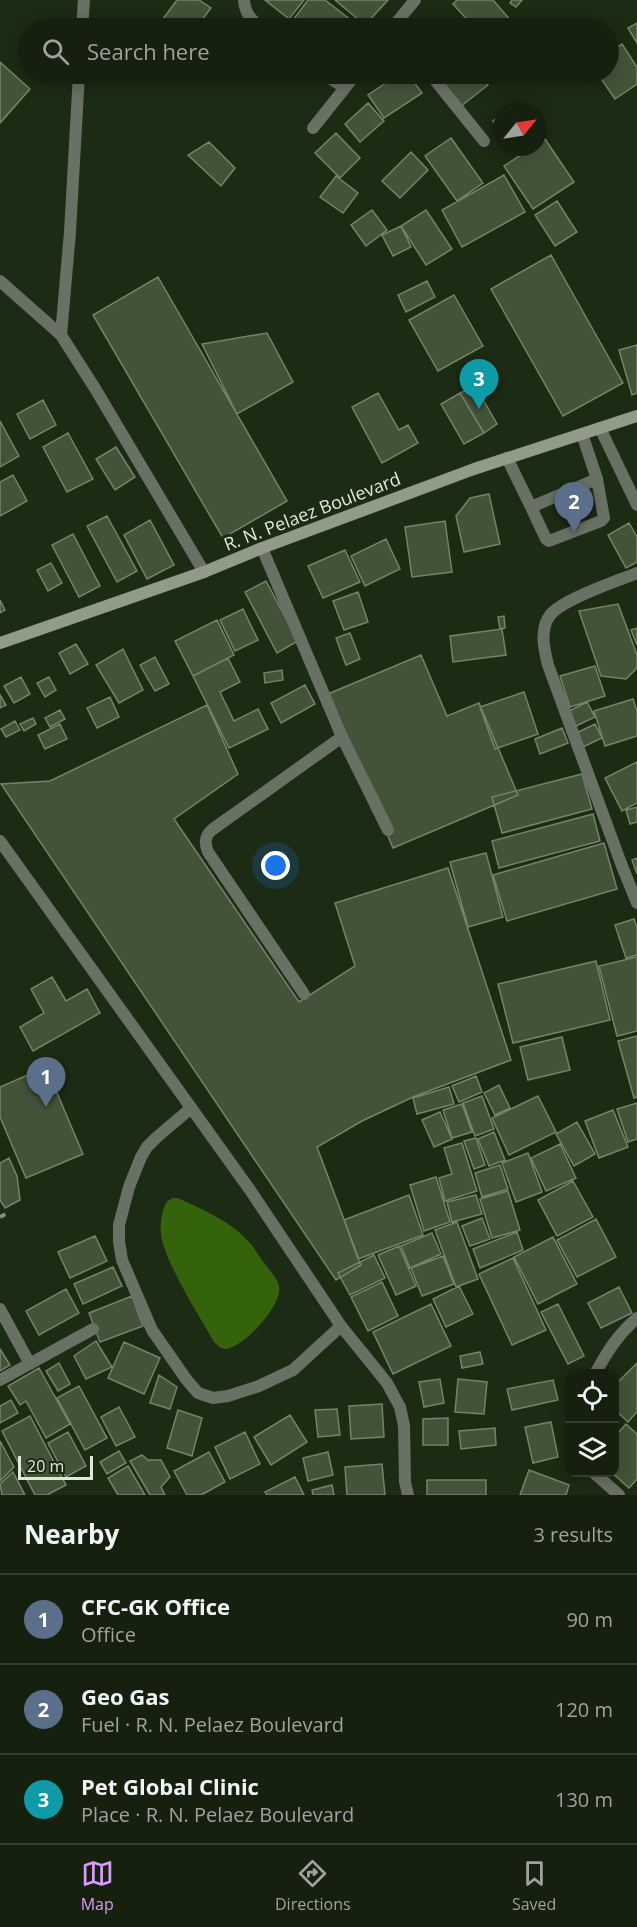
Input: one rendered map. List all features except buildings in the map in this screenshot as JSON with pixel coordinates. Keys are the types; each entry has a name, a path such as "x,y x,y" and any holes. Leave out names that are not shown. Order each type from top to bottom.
{"main road":[{"name":"R. N. Pelaez Boulevard","path":"0,643 204,572 262,548 507,458 637,416"}],"street":[{"path":"83,18 84,0"},
{"path":"244,0 245,10 249,18"},
{"path":"402,18 415,0"},
{"path":"60,335 70,232 78,84"},
{"path":"339,84 345,88"},
{"path":"313,128 348,84"},
{"path":"438,84 484,141"},
{"path":"0,280 60,335 96,390 204,572"},
{"path":"600,428 637,505"},
{"path":"507,458 549,541 604,518 597,479 582,434"},
{"path":"531,507 597,479"},
{"path":"262,548 342,736 388,830"},
{"path":"637,573 581,596 551,614 544,628 543,641 548,665 637,903"},
{"path":"304,994 208,852 205,840 208,832 342,736"},
{"path":"0,841 250,1190 341,1326 387,1383 400,1407 404,1426 405,1482 408,1495"},
{"path":"190,1109 147,1147 129,1187 119,1225 122,1260 152,1330 186,1379 198,1393 213,1398 260,1386 293,1370 341,1326"},
{"path":"0,1309 30,1364"},
{"path":"598,1369 618,1336 637,1318"},
{"path":"0,1380 93,1329"},
{"path":"598,1477 618,1495"}],"path":[{"path":"0,1217 8,1213"}],"shaded area":[{"path":"174,1198 215,1216 233,1227 252,1246 278,1283 279,1294 269,1314 252,1333 226,1349 214,1342 183,1289 164,1245 161,1234 163,1211 165,1204"}],"place":[{"name":"Pet Global Clinic","path":"479,409"},
{"name":"Geo Gas","path":"574,532"},
{"name":"CFC-GK Office","path":"46,1107"}]}
